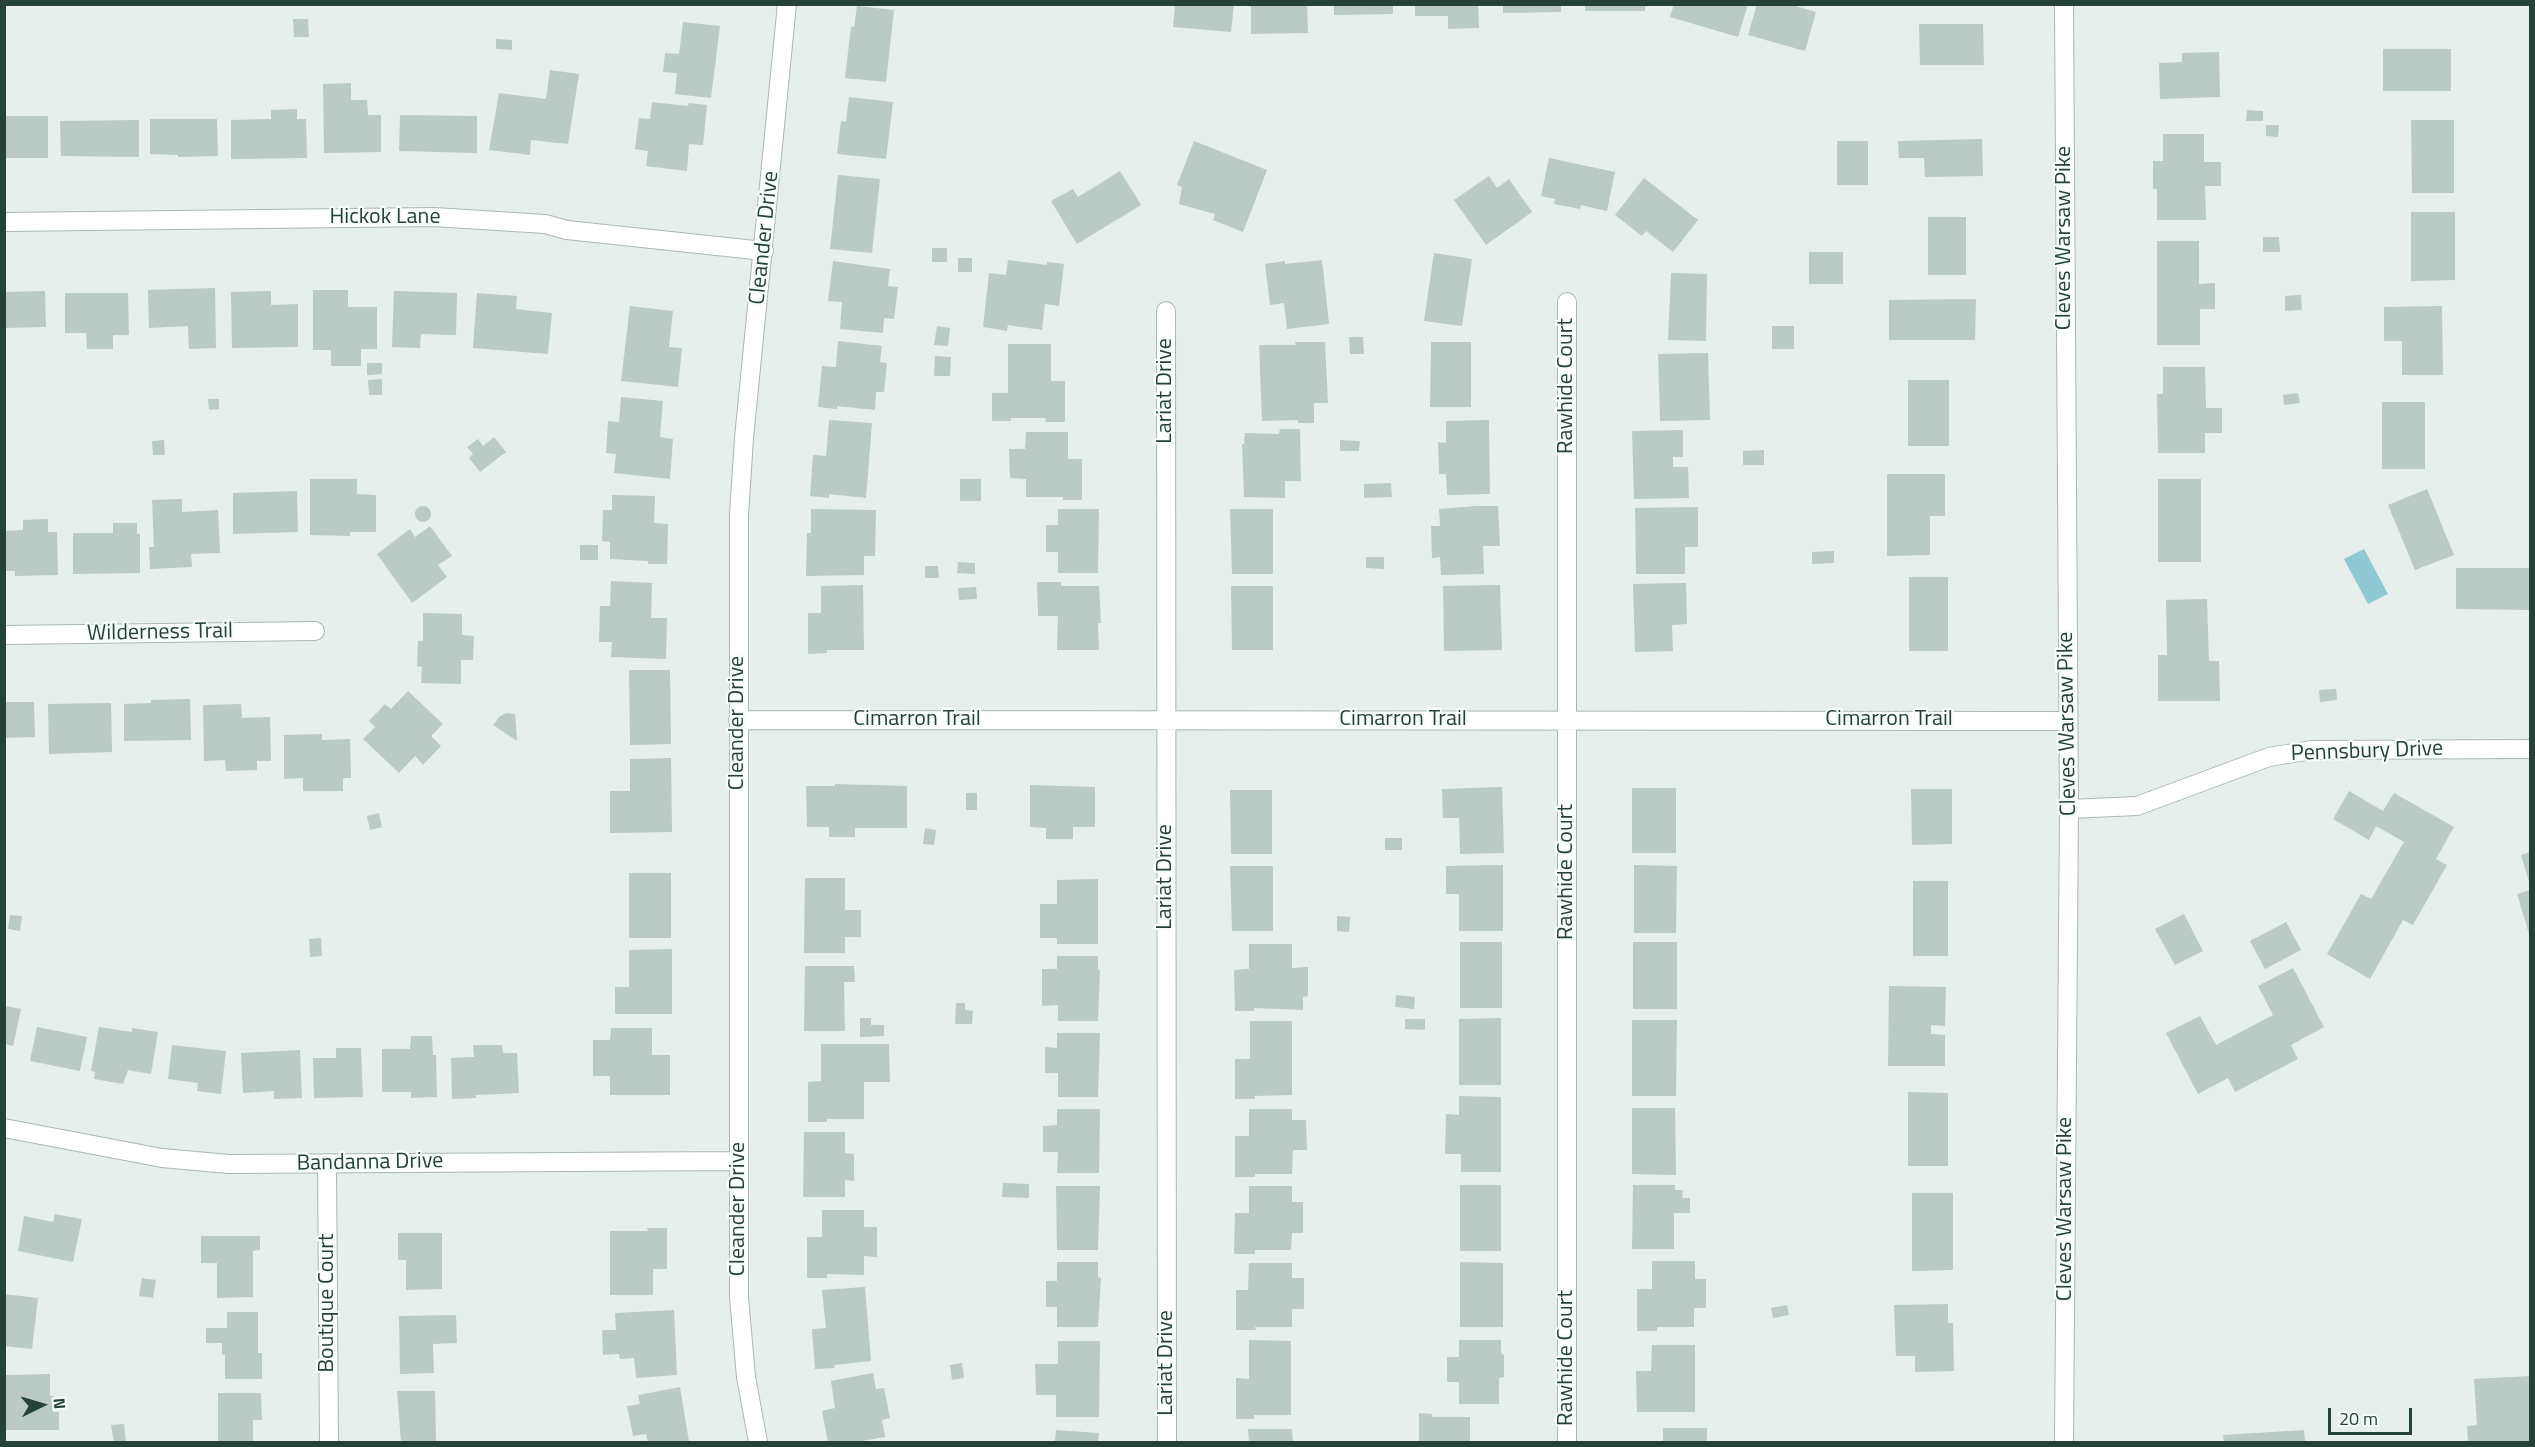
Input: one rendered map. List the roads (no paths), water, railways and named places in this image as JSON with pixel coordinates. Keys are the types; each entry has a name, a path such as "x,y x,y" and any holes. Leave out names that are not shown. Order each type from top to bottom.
{"street":[{"name":"Cleander Drive","path":"758,1443 746,1377 739,1297 739,514 788,4"},
{"name":"Cleves Warsaw Pike","path":"2064,4 2069,809 2064,1443"},
{"name":"Hickok Lane","path":"4,222 434,217 545,224 567,230 764,251"},
{"name":"Rawhide Court","path":"1567,302 1567,1443"},
{"name":"Lariat Drive","path":"1166,311 1167,1443"},
{"name":"Wilderness Trail","path":"4,635 315,631"},
{"name":"Cimarron Trail","path":"738,720 2067,721"},
{"name":"Pennsbury Drive","path":"2069,809 2137,806 2269,757 2312,750 2530,749"},
{"name":"Bandanna Drive","path":"4,1128 162,1158 229,1164 738,1161"},
{"name":"Boutique Court","path":"327,1164 329,1443"}],"water":[{"path":"2364,549 2388,594 2368,604 2344,559"}]}
